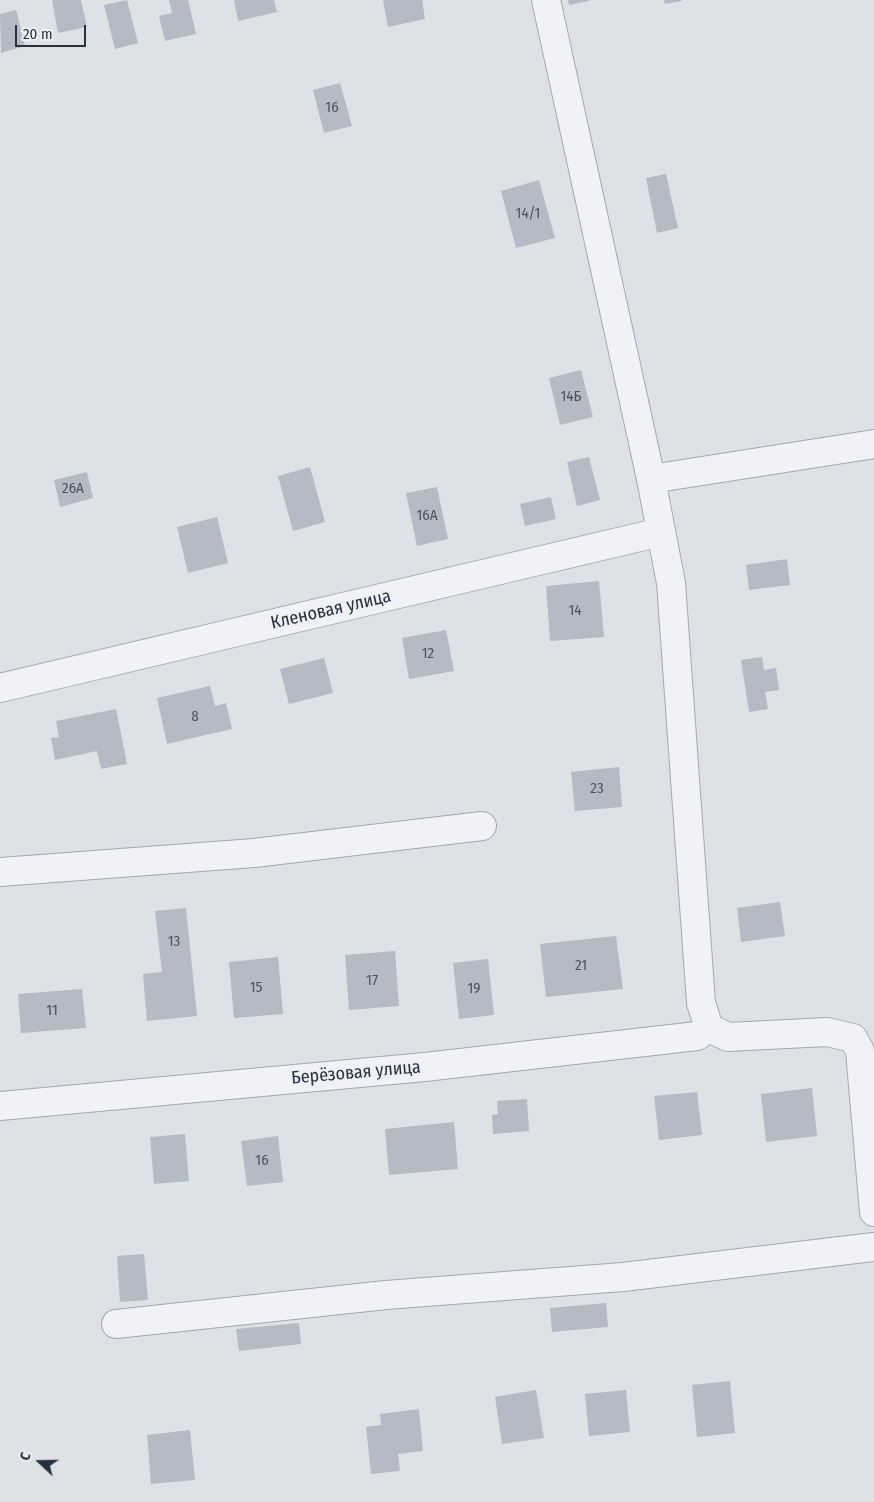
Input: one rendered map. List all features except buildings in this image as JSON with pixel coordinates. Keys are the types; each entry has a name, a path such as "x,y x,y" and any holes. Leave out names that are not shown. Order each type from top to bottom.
{"street":[{"path":"546,0 651,479 671,583 701,1003 709,1028 728,1036 827,1032 863,1035 860,1051 874,1212"},
{"path":"651,479 874,444"},
{"name":"Кленовая улица","path":"0,688 661,532"},
{"path":"0,872 254,853 482,826"},
{"name":"Берёзовая улица","path":"0,1106 425,1067 696,1036 709,1028"},
{"path":"116,1324 386,1295 623,1277 874,1247"}]}
